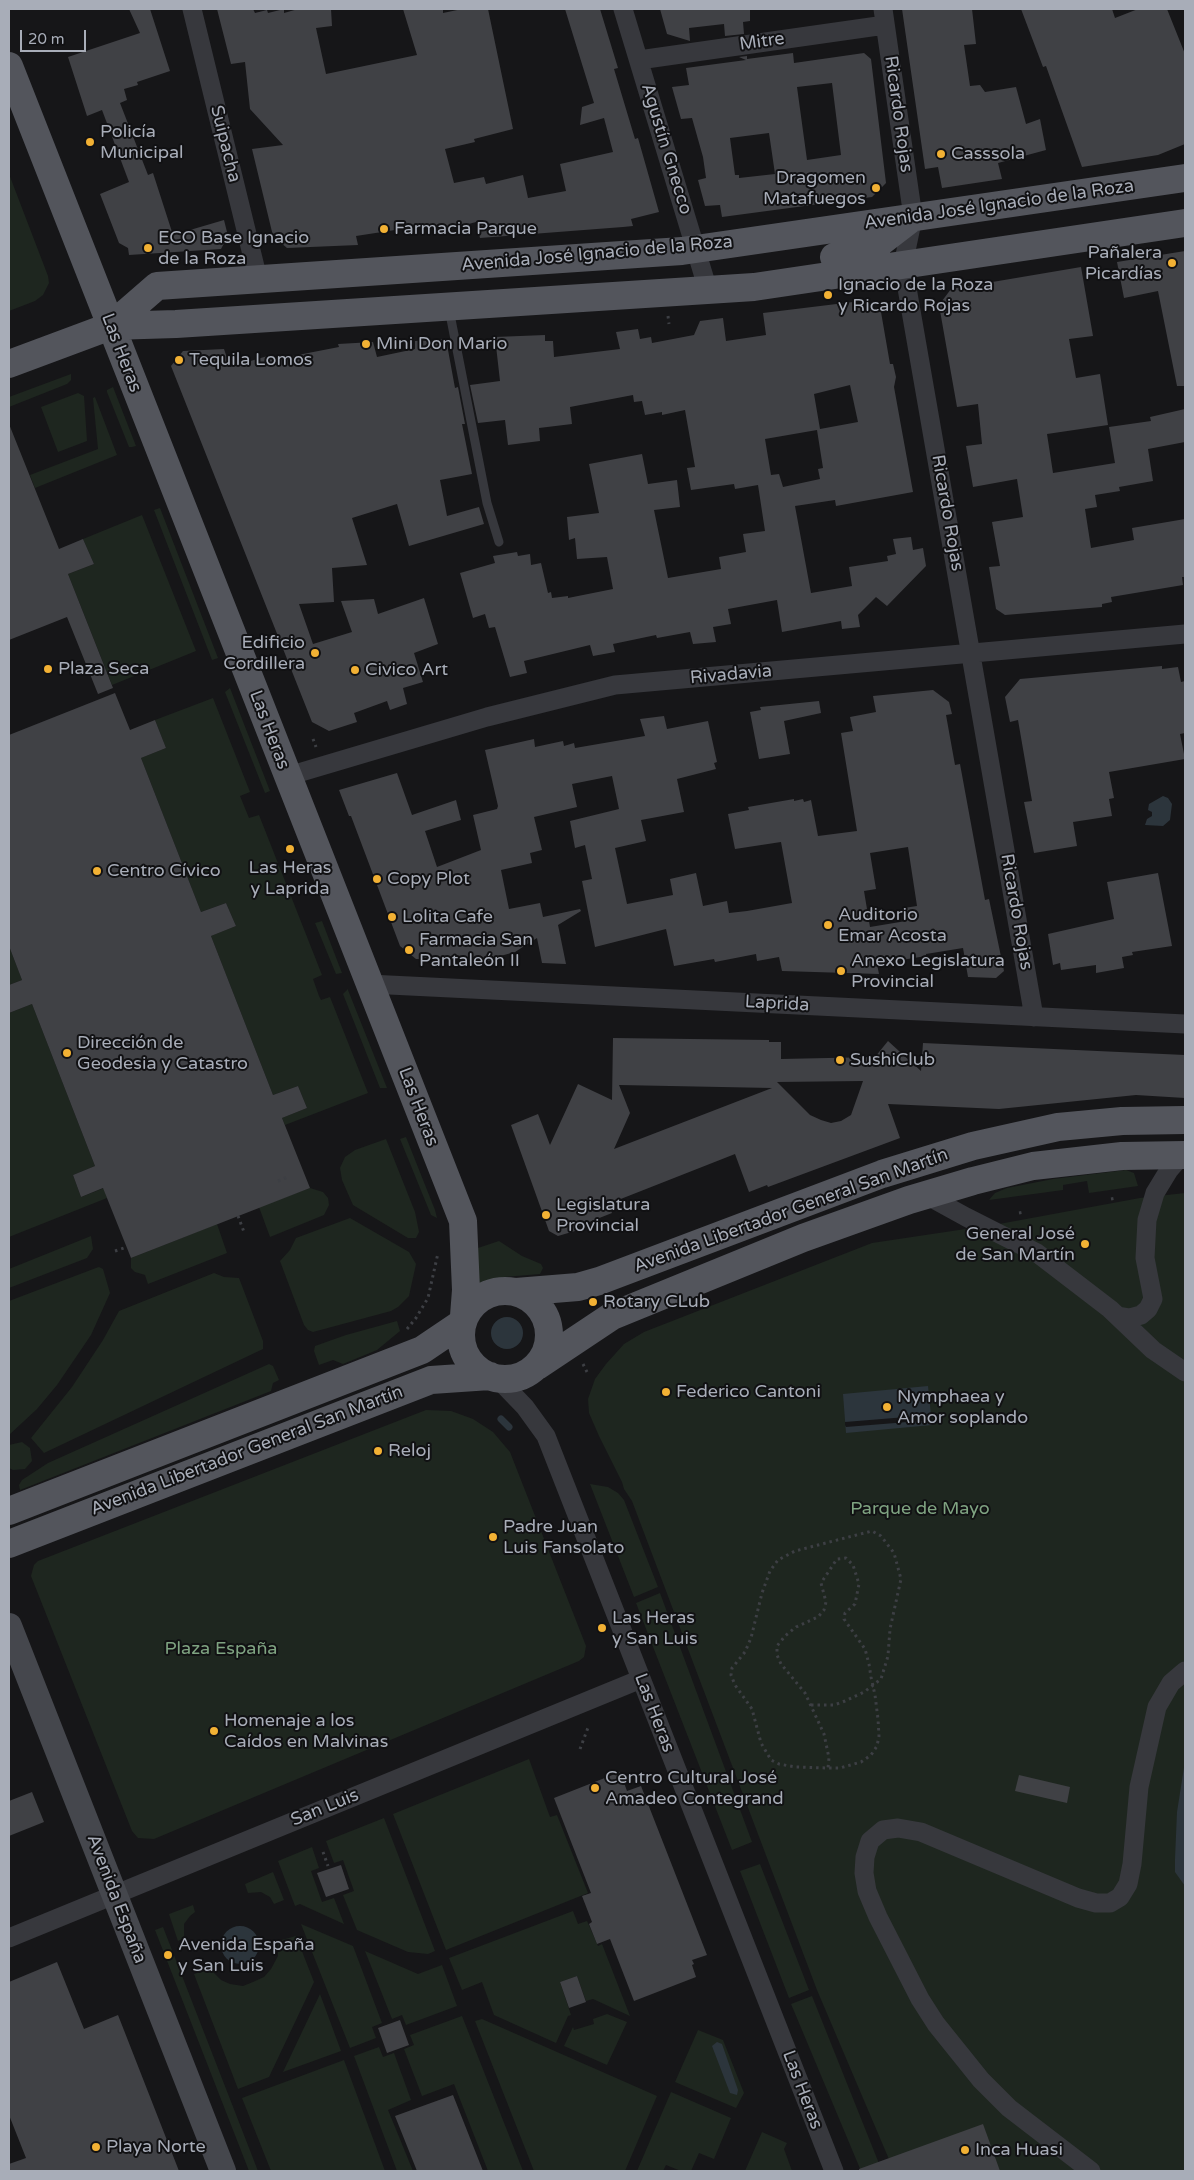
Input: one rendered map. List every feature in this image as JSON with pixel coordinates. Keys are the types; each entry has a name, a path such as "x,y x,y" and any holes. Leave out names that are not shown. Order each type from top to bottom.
{"main road":[{"name":"Las Heras","path":"9,66 463,1221 465,1259 463,1320"},
{"name":"Avenida José Ignacio de la Roza","path":"111,326 157,286 695,249 1185,178"},
{"path":"754,287 830,258 869,251 913,217"},
{"name":"Avenida José Ignacio de la Roza","path":"9,364 111,326 176,324 754,287 1185,223"},
{"name":"Avenida Libertador General San Martín","path":"516,1292 578,1287 599,1281 882,1174 973,1146 1033,1131 1081,1124 1185,1120"},
{"name":"Avenida Libertador General San Martín","path":"537,1366 612,1316 803,1238 926,1195 1033,1166 1122,1156 1184,1155"},
{"path":"501,1291 516,1292 530,1299 542,1310 548,1324 550,1339 546,1354 537,1366 524,1376 509,1379 494,1377 480,1372 469,1361 462,1347 463,1320 473,1304 486,1295 501,1291"},
{"name":"Avenida Libertador General San Martín","path":"9,1511 411,1354 437,1341 463,1320"},
{"name":"Avenida Libertador General San Martín","path":"9,1544 431,1380 494,1377"},
{"name":"Avenida España","path":"9,1626 223,2171"}],"street":[{"name":"Suipacha","path":"192,9 258,279"},
{"name":"Agustín Gnecco","path":"623,9 708,290"},
{"name":"Mitre","path":"638,60 884,17"},
{"name":"Ricardo Rojas","path":"884,17 913,217 903,265 1034,1016"},
{"name":"Rivadavia","path":"288,776 488,717 615,685 1185,634"},
{"name":"Laprida","path":"369,984 1185,1024"},
{"path":"1118,1316 1130,1318 1142,1315 1148,1309 1153,1299 1145,1258 1147,1220 1155,1193 1164,1177 1184,1155"},
{"path":"926,1195 1037,1253 1118,1316 1153,1350 1185,1372"},
{"name":"Las Heras","path":"494,1377 525,1407 546,1436 834,2171"},
{"path":"1091,2171 1010,2108 981,2080 936,2024 920,1998 878,1917 867,1891 864,1873 866,1857 870,1841 883,1830 898,1828 921,1832 1078,1898 1096,1903 1110,1903 1120,1897 1128,1884 1132,1864 1139,1787 1157,1707 1171,1683 1185,1671"},
{"name":"San Luis","path":"9,1938 641,1679"}],"lane":[{"path":"448,307 487,503 499,542"}],"path":[{"path":"278,1182 290,1176"},
{"path":"1111,1199 1116,1198"},
{"path":"1019,1213 1024,1212"},
{"path":"238,1216 244,1232"},
{"path":"115,1252 127,1247"},
{"path":"411,1354 403,1332 416,1318 428,1298 439,1248"},
{"path":"582,1362 588,1372"},
{"path":"811,1706 834,1705 845,1702 864,1692 881,1679 888,1656 890,1629 901,1579 894,1553 882,1536 872,1531 858,1533 795,1551 778,1560 770,1570 748,1645 732,1668 731,1675 734,1685 752,1709 761,1742 771,1760 779,1764 795,1767 828,1768 840,1768 861,1762 874,1750 879,1736 875,1696 871,1677 865,1649 844,1619 845,1613 855,1604 859,1584 853,1565 846,1558 837,1559 821,1583 826,1602 824,1610 818,1617 796,1627 777,1646 777,1655 781,1664 804,1693 828,1746 828,1768"},
{"path":"580,1750 589,1725"},
{"path":"323,1852 328,1866"}],"green space":[{"path":"9,174 49,283 43,295 35,301 9,311"},
{"path":"71,374 71,380 67,384 9,407 9,397"},
{"path":"113,387 136,446 129,447 107,392 107,390"},
{"path":"78,393 84,396 87,441 58,452 41,407"},
{"path":"95,397 117,455 35,488 30,475 98,449 93,398"},
{"path":"160,508 218,658 212,660 154,510"},
{"path":"142,515 196,651 112,685 68,574 94,564 83,539"},
{"path":"230,688 270,791 265,793 225,692"},
{"path":"213,698 250,792 240,796 249,818 259,815 322,975 313,979 319,996 321,1000 330,997 368,1093 285,1125 282,1118 307,1108 298,1086 273,1095 211,936 236,926 226,903 201,912 141,758 166,748 155,720"},
{"path":"322,921 342,973 336,974 315,923"},
{"path":"9,946 22,980 9,985"},
{"path":"348,989 387,1088 380,1088 343,994"},
{"path":"32,1004 95,1166 73,1175 81,1197 104,1188 107,1198 9,1237 9,1013"},
{"path":"406,1137 437,1218 431,1215 400,1139"},
{"path":"386,1139 415,1212 419,1232 416,1238 408,1238 353,1205 342,1180 340,1168 345,1157 355,1150"},
{"path":"1126,1170 1134,1173 1138,1186 1089,1193 1087,1181 1063,1185 1063,1190 989,1200 995,1193 1007,1188 1053,1179"},
{"path":"310,1188 323,1192 328,1198 329,1205 324,1215 270,1237 259,1207"},
{"name":"Parque de Mayo","path":"1185,1193 1185,2171 894,2171 817,1990 632,1501 624,1489 589,1413 588,1399 595,1379 606,1364 624,1344 644,1332 872,1243 999,1224 1140,1198"},
{"path":"350,1218 409,1252 416,1264 409,1296 391,1311 313,1332 304,1325 280,1261 290,1250 296,1238"},
{"path":"217,1224 227,1253 148,1284 145,1275 135,1272 131,1268 131,1258"},
{"path":"91,1236 93,1249 87,1258 9,1288 9,1269"},
{"path":"499,1241 522,1256 541,1264 543,1268 540,1274 504,1277 483,1287 477,1287 475,1249"},
{"path":"99,1267 103,1269 110,1293 91,1335 57,1385 37,1409 9,1435 9,1301"},
{"path":"214,1273 224,1277 239,1278 263,1341 263,1349 44,1453 31,1438 72,1387 103,1340 119,1311"},
{"path":"397,1321 400,1331 377,1350 343,1364 333,1360 319,1365 314,1351 315,1346"},
{"path":"269,1364 273,1366 279,1380 273,1383 271,1391 20,1490 19,1485 22,1480 48,1463"},
{"name":"Plaza España","path":"426,1410 451,1411 473,1419 493,1432 510,1452 586,1646 584,1657 579,1661 154,1839 138,1838 132,1831 31,1576 34,1565 38,1561"},
{"path":"22,1442 30,1448 32,1461 25,1469 13,1470 9,1468 9,1445"},
{"path":"590,1484 608,1487 618,1493 624,1500 658,1587 634,1597"},
{"path":"660,1593 752,1842 732,1850 636,1603"},
{"path":"529,1759 550,1817 557,1815 588,1893 446,1950 393,1814"},
{"path":"384,1818 435,1951 428,1954 408,1952 357,1930 343,1895 354,1891 343,1860 334,1863 326,1841"},
{"path":"312,1847 319,1868 311,1871 322,1902 334,1898 344,1924 300,1904 295,1906 278,1861"},
{"path":"760,1864 809,1990 789,1998 740,1871"},
{"path":"273,1872 284,1900 274,1904 270,1897 261,1892 248,1893 245,1884"},
{"path":"193,1905 195,1912 184,1924 184,1938 178,1941 169,1914"},
{"path":"573,1911 578,1924 587,1921 598,1946 602,1944 630,2016 593,1999 586,2001 577,1976 560,1982 571,2015 568,2016 556,2043 494,2015 482,1982 462,1990 449,1958"},
{"path":"301,1924 353,1946 382,2023 372,2027 376,2038 350,2048"},
{"path":"163,1927 258,2171 249,2171 155,1930"},
{"path":"296,1936 314,1982 269,2077 238,2089 194,1974 210,1969 221,1980 243,1986 264,1977 271,1969 278,1956 278,1941"},
{"path":"365,1951 418,1974 442,1965 457,2006 406,2025 402,2015 392,2019"},
{"path":"320,1994 341,2051 283,2072"},
{"path":"812,1996 882,2171 861,2171 791,2004"},
{"path":"607,2014 627,2022 607,2065 564,2046 573,2027 574,2030 594,2024 593,2019"},
{"path":"462,2016 523,2171 488,2171 454,2084 422,2096 404,2049 414,2045 410,2035"},
{"path":"482,2019 657,2096 625,2171 534,2171 475,2021"},
{"path":"698,2030 723,2040 744,2093 736,2108 675,2082"},
{"path":"379,2047 383,2057 394,2053 411,2100 388,2110 413,2171 397,2171 354,2056"},
{"path":"344,2060 385,2171 271,2171 242,2098"},
{"path":"671,2092 731,2118 714,2159 699,2153 691,2171 681,2171 666,2165 663,2171 637,2171"},
{"path":"762,2132 787,2143 784,2149 792,2171 745,2171"}],"shaded area":[{"path":"1163,796 1168,798 1172,804 1170,820 1163,826 1145,825 1147,819 1152,816 1152,812 1148,810 1149,804"},
{"path":"507,1317 513,1318 518,1322 522,1327 522,1339 518,1344 513,1348 507,1349 501,1348 496,1344 492,1339 491,1333 492,1327 496,1322 501,1318"},
{"path":"928,1386 932,1425 846,1433 843,1394"},
{"path":"1185,1761 1185,1886 1175,1872 1175,1859 1177,1812"},
{"path":"240,1926 253,1932 259,1945 253,1958 240,1964 227,1958 221,1945 227,1932"},
{"path":"717,2042 722,2044 738,2090 737,2095 730,2093 712,2046"}],"pier":[{"path":"931,1415 932,1420 846,1427 845,1425 845,1422"}],"building":[{"path":"129,9 150,9 170,71 137,82 138,85 124,89 127,100 120,103 148,175 153,173 173,235 224,220 228,236 221,249 129,255 128,248 119,243 100,194 129,182 102,110 87,116 68,57 140,33"},
{"path":"217,9 253,9 255,13 267,10 268,13 284,9 284,13 298,9 331,9 332,26 316,28 326,74 417,55 403,9 443,9 443,13 462,9 488,9 513,129 474,139 475,142 445,149 454,183 484,177 486,184 523,175 528,198 566,191 560,164 613,152 604,118 580,125 582,107 594,103 565,9 600,9 618,68 614,69 635,139 638,138 659,212 631,219 633,226 623,227 480,238 476,222 435,233 434,224 356,236 358,245 287,248 273,236 252,149 283,145 250,109 245,62 231,64"},
{"path":"660,9 750,9 750,21 743,22 744,34 725,36 724,24 689,28 690,41 667,34"},
{"path":"902,9 972,9 976,44 964,45 970,86 980,85 985,92 1016,87 1026,124 1040,119 1046,150 998,163 1002,179 942,188 938,167 925,169"},
{"path":"1021,9 1112,9 1115,18 1138,9 1167,9 1185,54 1185,144 1158,155 1082,167 1046,66 1043,67"},
{"path":"793,53 794,63 864,53 871,59 886,183 872,197 722,217 720,205 705,206 698,180 706,178 703,157 692,118 681,119 672,87 689,85 686,68 746,60 739,57 747,56 747,59","holes":["832,83 841,155 807,160 797,87","769,133 775,174 739,178 739,175 735,175 730,138"]},
{"path":"1185,251 1185,386 1177,386 1158,291 1124,298 1117,262"},
{"path":"1081,267 1093,336 1069,339 1076,378 1100,374 1108,425 1047,434 1053,473 1115,463 1109,427 1151,421 1150,417 1185,409 1185,442 1148,449 1153,481 1119,487 1120,491 1095,495 1097,507 1085,509 1091,548 1134,540 1132,528 1185,519 1185,577 1182,577 1183,585 1111,597 1112,602 1102,604 1102,607 1005,615 996,609 989,567 1000,566 992,522 1023,517 1017,479 973,487 966,446 982,444 978,404 957,407 939,305 951,289"},
{"path":"861,301 862,306 868,305 881,312 890,364 893,364 896,377 894,387 913,492 836,506 835,500 795,506 811,593 852,586 849,567 888,561 887,556 896,554 893,539 911,537 913,550 923,548 926,566 887,606 876,597 858,615 860,627 842,629 841,621 782,632 777,600 728,609 731,624 713,627 716,642 693,644 690,632 657,638 656,635 613,644 615,652 593,656 590,645 524,661 527,673 510,677 495,627 489,628 485,614 473,618 460,573 495,563 493,556 517,552 518,556 530,554 531,565 541,563 548,593 551,592 552,598 568,596 568,598 613,589 607,557 577,559 575,538 569,540 567,517 599,513 589,464 642,454 648,484 677,480 680,507 654,510 668,578 721,569 719,557 746,552 743,534 765,531 758,485 735,489 734,484 691,490 687,468 695,467 685,410 662,415 662,412 645,415 642,401 634,402 633,395 570,407 572,424 539,428 540,441 508,445 505,420 478,423 470,385 500,381 495,337 545,335 545,341 553,341 554,357 620,349 616,332 638,329 640,339 651,337 652,343 694,335 700,321 723,318 726,341 766,335 763,313","holes":["850,385 858,422 820,429 814,394","817,430 823,468 818,469 820,479 783,487 779,474 771,475 765,439"]},
{"path":"446,339 455,388 458,387 465,424 462,424 472,474 440,480 447,516 479,507 484,524 409,546 397,504 352,518 367,565 332,568 334,602 299,604 313,644 352,632 341,601 374,599 378,614 424,598 438,644 414,653 423,682 403,688 407,704 390,710 387,701 354,713 357,722 329,731 312,722 171,366 183,351 224,349 230,367 271,355 272,360 339,347 338,344 373,342 377,357 415,349 415,341"},
{"path":"9,424 59,549 83,539 94,564 68,574 113,688 98,694 67,617 9,640"},
{"path":"1162,666 1162,669 1178,667 1181,682 1185,681 1185,733 1180,734 1185,759 1109,772 1114,798 1109,799 1112,816 1073,822 1077,846 1034,853 1024,802 1032,801 1018,720 1010,722 1005,697 1020,679"},
{"path":"933,690 949,702 952,714 946,715 955,765 960,764 985,900 989,899 1004,971 996,978 968,977 963,948 877,964 879,974 782,971 779,957 757,961 756,954 715,962 714,959 674,966 666,929 595,947 582,881 592,879 585,845 575,848 570,821 619,809 612,776 572,784 577,807 534,817 542,850 530,853 532,863 501,870 509,909 540,903 543,917 580,909 581,911 558,925 566,964 542,963 537,938 515,952 493,958 494,961 416,959 400,946 351,816 349,816 339,790 397,773 412,815 456,800 461,820 425,831 437,867 481,850 473,815 497,809 498,806 485,750 534,739 535,747 563,741 564,746 574,743 575,748 645,736 640,719 664,716 667,729 708,721 717,762 714,763 716,769 677,779 684,812 641,820 646,841 615,848 627,904 673,895 670,879 696,873 703,906 727,901 729,913 747,911 792,903 781,842 735,849 728,814 749,810 748,807 794,799 794,801 803,799 804,802 811,800 818,836 857,831 841,733 853,731 850,717 876,712 873,696","holes":["908,847 917,906 904,908 906,921 870,927 864,891 876,889 870,853"]},
{"name":"Centro Cívico","path":"115,693 130,730 155,720 166,748 141,758 201,912 226,903 236,926 211,936 273,1095 298,1086 307,1108 282,1118 310,1188 131,1258 103,1188 81,1197 73,1175 95,1166 32,1004 9,1013 9,985 22,980 9,946 9,735"},
{"path":"819,701 821,713 784,721 790,754 759,759 750,712 761,710 760,707"},
{"path":"1158,873 1172,946 1132,952 1133,955 1122,957 1124,968 1096,973 1096,965 1061,970 1060,963 1053,965 1048,934 1114,919 1107,882"},
{"path":"613,1038 769,1040 769,1042 781,1042 781,1059 875,1057 888,1041 921,1071 923,1043 1185,1055 1185,1098 1136,1095 999,1109 888,1104 900,1138 768,1187 767,1185 749,1192 735,1154 608,1204 612,1213 574,1228 575,1231 558,1236 549,1231 511,1125 538,1114 550,1145 578,1084 612,1100","holes":["863,1081 851,1115 841,1121 831,1123 810,1115 777,1082","619,1085 772,1088 614,1149 630,1113"]},
{"path":"620,1772 627,1791 641,1786 707,1955 692,1960 696,1977 634,2001 610,1939 597,1944 589,1924 592,1922 582,1896 591,1893 554,1798"},
{"path":"1019,1775 1070,1787 1067,1803 1015,1791"},
{"path":"32,1792 44,1822 9,1836 9,1801"},
{"path":"341,1865 349,1889 326,1897 317,1873"},
{"path":"57,1962 84,2029 118,2015 179,2171 9,2171 9,2164 26,2158 9,2115 9,1982"},
{"path":"577,1976 586,2002 569,2008 560,1982"},
{"path":"400,2020 409,2045 387,2053 378,2028"},
{"path":"453,2095 483,2171 417,2171 395,2116"},
{"name":"Inca Huasi","path":"983,2124 1000,2171 859,2171 859,2169"}],"waterway":[{"path":"501,1419 509,1427"}],"place":[{"name":"Policía Municipal","path":"90,142"},
{"name":"Casssola","path":"941,154"},
{"name":"Dragomen Matafuegos","path":"876,188"},
{"name":"Farmacia Parque","path":"384,229"},
{"name":"ECO Base Ignacio de la Roza","path":"148,248"},
{"name":"Pañalera Picardías","path":"1172,263"},
{"name":"Ignacio de la Roza y Ricardo Rojas","path":"828,295"},
{"name":"Mini Don Mario","path":"366,344"},
{"name":"Tequila Lomos","path":"179,360"},
{"name":"Edificio Cordillera","path":"315,653"},
{"name":"Plaza Seca","path":"48,669"},
{"name":"Civico Art","path":"355,670"},
{"name":"Las Heras y Laprida","path":"290,849"},
{"name":"Centro Cívico","path":"97,871"},
{"name":"Copy Plot","path":"377,879"},
{"name":"Lolita Cafe","path":"392,917"},
{"name":"Auditorio Emar Acosta","path":"828,925"},
{"name":"Farmacia San Pantaleón II","path":"409,950"},
{"name":"Anexo Legislatura Provincial","path":"841,971"},
{"name":"Dirección de Geodesia y Catastro","path":"67,1053"},
{"name":"SushiClub","path":"840,1060"},
{"name":"Legislatura Provincial","path":"546,1215"},
{"name":"General José de San Martín","path":"1085,1244"},
{"name":"Rotary CLub","path":"593,1302"},
{"name":"Federico Cantoni","path":"666,1392"},
{"name":"Nymphaea y Amor soplando","path":"887,1407"},
{"name":"Reloj","path":"378,1451"},
{"name":"Padre Juan Luis Fansolato","path":"493,1537"},
{"name":"Las Heras y San Luis","path":"602,1628"},
{"name":"Homenaje a los Caídos en Malvinas","path":"214,1731"},
{"name":"Centro Cultural José Amadeo Contegrand","path":"595,1788"},
{"name":"Avenida España y San Luis","path":"168,1955"},
{"name":"Playa Norte","path":"96,2147"},
{"name":"Inca Huasi","path":"965,2150"}]}
